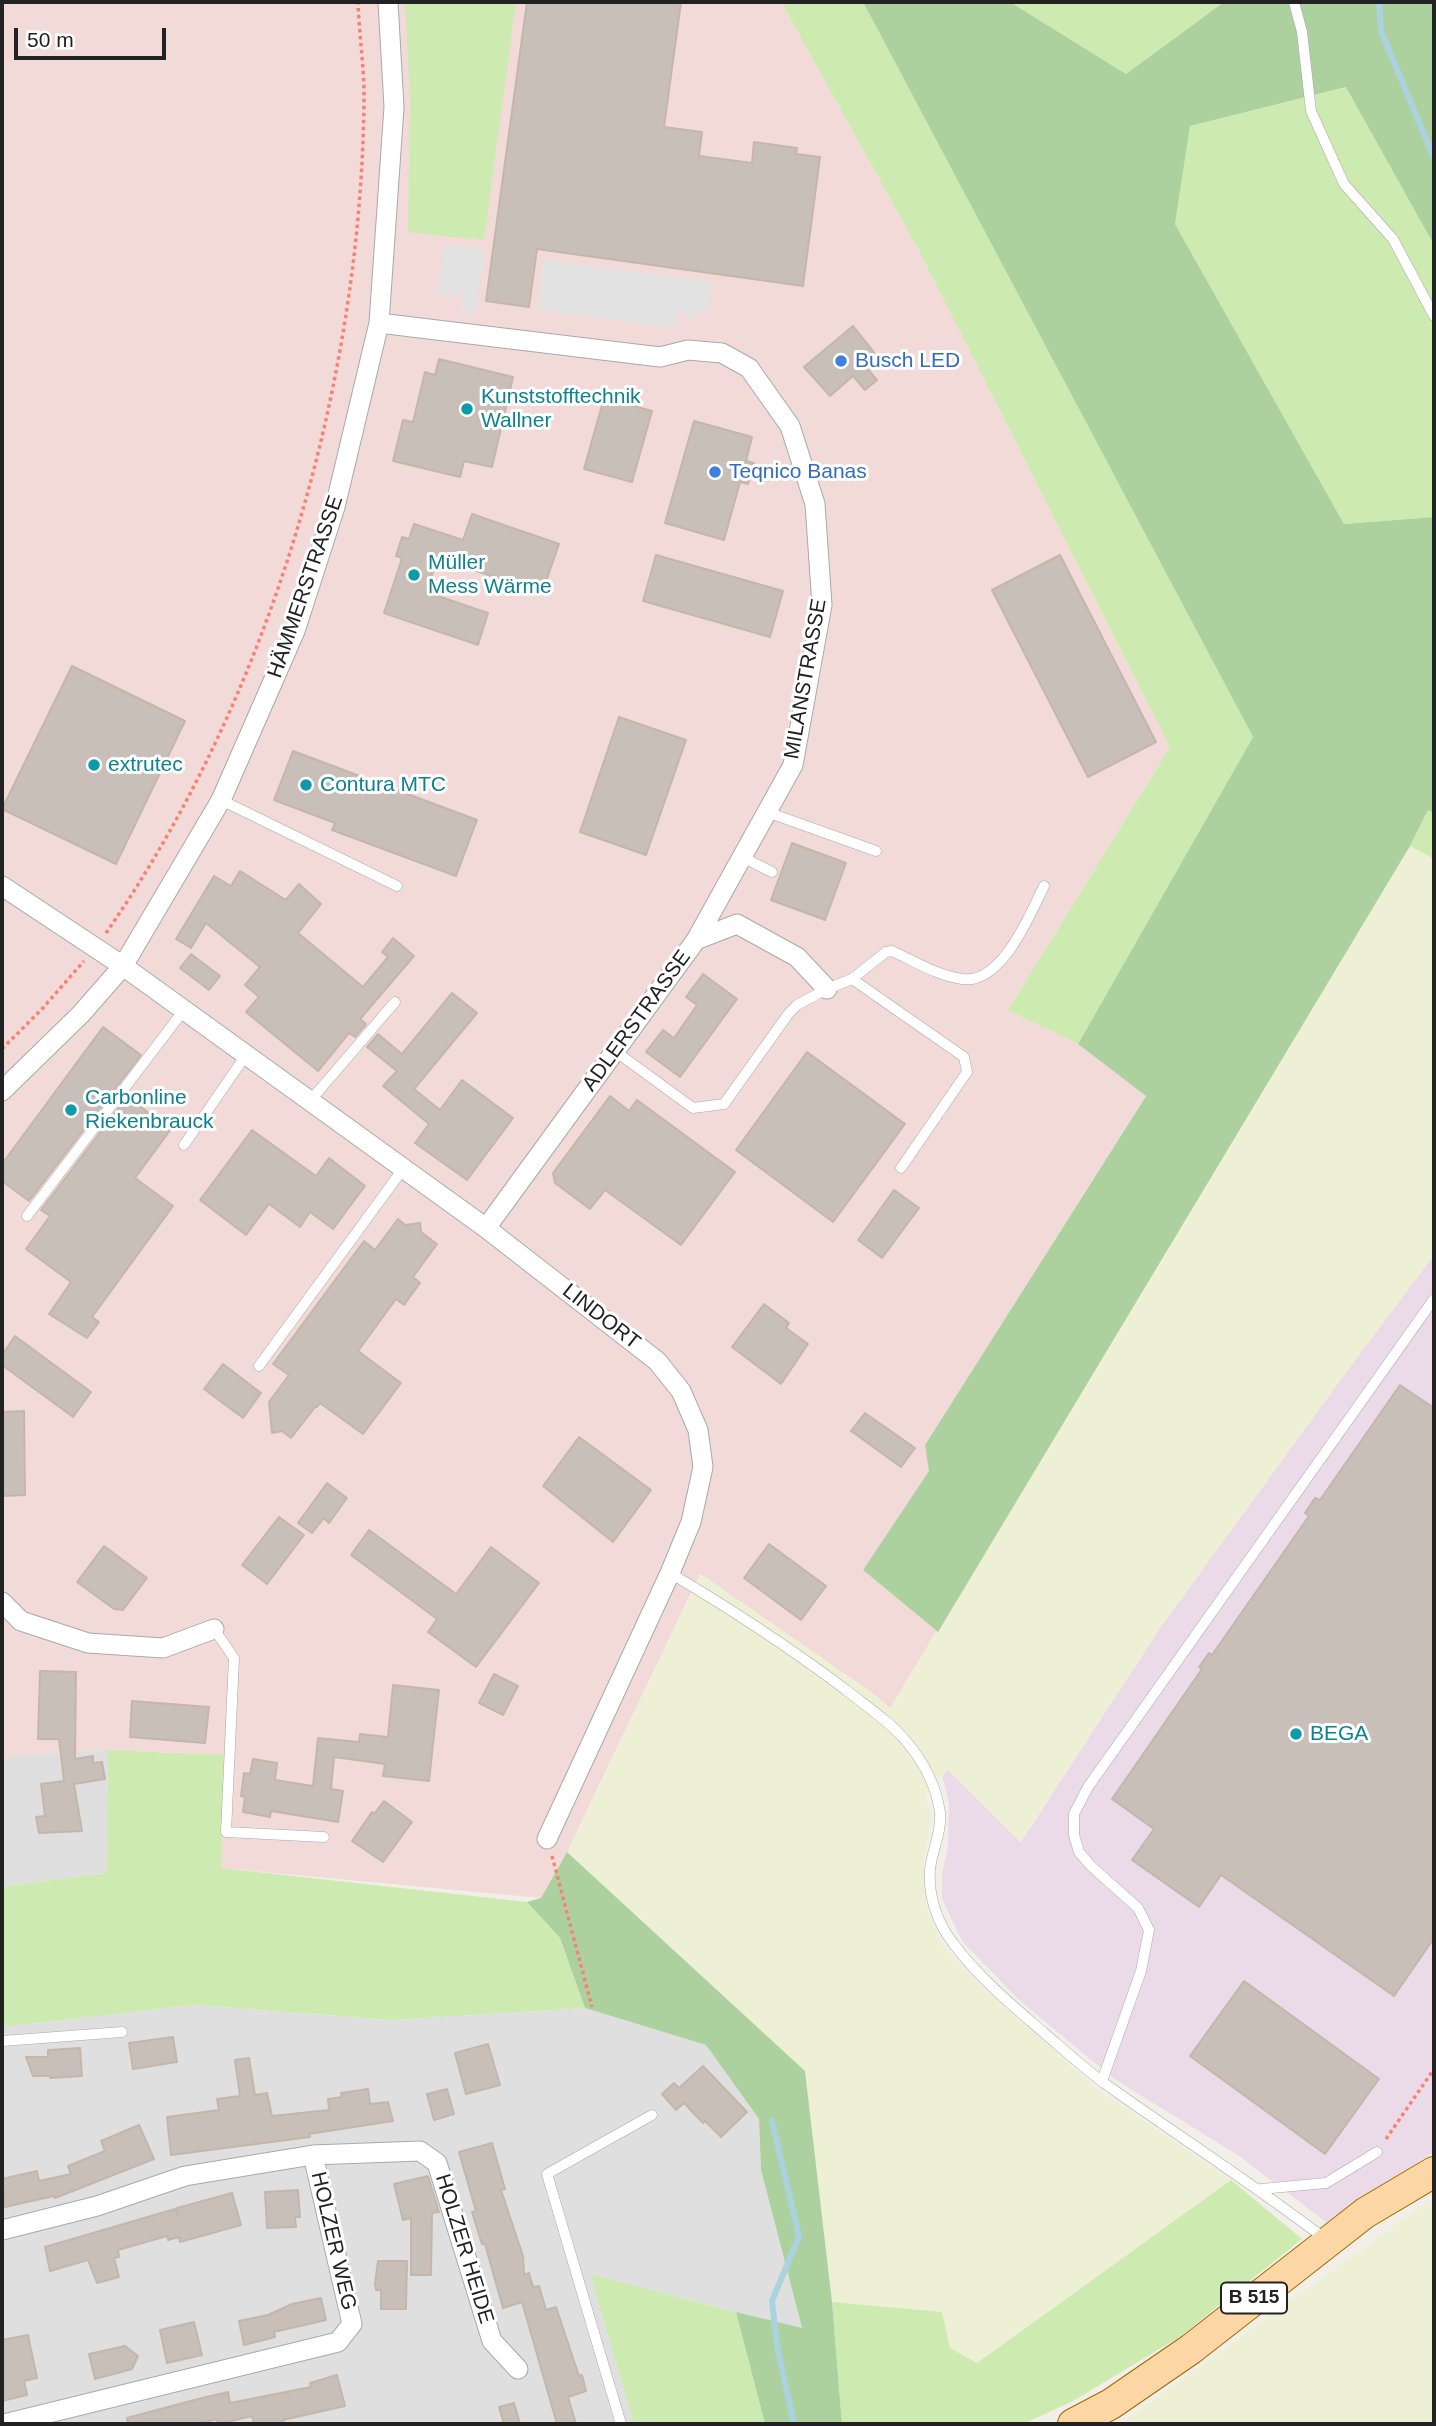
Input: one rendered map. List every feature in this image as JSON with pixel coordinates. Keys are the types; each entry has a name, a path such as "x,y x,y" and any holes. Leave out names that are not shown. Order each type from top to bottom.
{"main road":[{"name":"B 515","path":"1073,2424 1111,2404 1191,2349 1365,2213 1434,2172"}],"street":[{"name":"HÄMMERSTRASSE","path":"2,1091 81,1013 123,966 221,800 295,631 320,558 352,443 379,324 394,107 388,2"},
{"name":"MILANSTRASSE","path":"379,324 660,357 688,350 722,354 749,368 790,426 815,504 822,605 793,765 696,940"},
{"name":"LINDORT","path":"2,886 123,966 486,1228 657,1361 681,1391 698,1430 703,1467 691,1522 547,1839"},
{"name":"ADLERSTRASSE","path":"486,1228 696,940 737,924 797,957 827,989"},
{"path":"2,1602 21,1621 88,1643 163,1648 214,1629"},
{"name":"HOLZER HEIDE","path":"313,2155 420,2151 437,2163 492,2341 518,2369"},
{"name":"HOLZER WEG","path":"2,2230 97,2206 185,2176 313,2155 352,2323 338,2342 5,2424"}],"lane":[{"path":"1294,2 1302,32 1311,111 1344,184 1393,239 1434,316"},
{"path":"221,800 397,886"},
{"path":"767,812 876,851"},
{"path":"742,857 772,872"},
{"path":"615,1051 693,1108 724,1104 797,1005 852,979 886,952 892,951 946,976 966,980 980,976 999,963 1013,947 1044,886"},
{"path":"852,979 964,1057 967,1072 901,1168"},
{"path":"310,1101 395,1002"},
{"path":"27,1216 184,1010"},
{"path":"184,1145 246,1055"},
{"path":"259,1366 403,1169"},
{"path":"1102,2081 1141,1971 1149,1930 1133,1902 1091,1866 1079,1852 1074,1835 1074,1814 1088,1787 1434,1299"},
{"path":"670,1573 780,1642 887,1722 906,1742 928,1773 937,1798 940,1815 930,1869 931,1895 937,1916 952,1942 1017,2010 1102,2081 1261,2189 1328,2241"},
{"path":"214,1629 234,1658 226,1832 324,1837"},
{"path":"2,2041 122,2032"},
{"path":"621,2424 547,2174 652,2115"},
{"path":"1261,2189 1326,2183 1377,2152"}],"path":[{"path":"2,1049 95,949 150,867 203,768 276,592 318,456 334,383 355,243 364,95 358,2"},
{"path":"547,1839 592,2007"},
{"path":"1377,2152 1434,2069"}],"shaded area":[{"path":"2,2 781,2 918,249 1170,747 1008,1010 1078,1044 1146,1095 925,1445 930,1471 863,1570 938,1632 890,1708 871,1692 700,1574 567,1852 541,1898 221,1868 224,1755 108,1750 2,1757"},
{"path":"444,244 485,249 475,314 461,312 464,286 460,297 437,294"},
{"path":"543,260 712,282 710,306 690,320 678,311 674,328 540,310"},
{"path":"1434,1255 1434,2152 1326,2222 1239,2156 1113,2078 1018,1999 962,1941 942,1899 942,1874 948,1846 949,1803 942,1775 948,1770 1021,1842 1160,1628"},
{"path":"108,1750 107,1873 2,1887 2,1757"},
{"path":"194,2005 392,2020 585,2008 706,2045 759,2119 761,2170 802,2329 590,2274 634,2424 2,2424 2,2027"}],"green space":[{"path":"405,2 516,2 484,240 408,232 410,98"},
{"path":"781,2 863,2 1253,737 1078,1044 1008,1010 1170,747 918,249"},
{"path":"863,2 1010,2 1126,74 1224,2 1434,2 1434,245 1346,87 1190,126 1175,224 1344,524 1434,517 1434,813 1428,810 1410,846 938,1632 863,1570 929,1471 925,1445 1146,1096 1078,1044 1253,737"},
{"path":"1010,2 1224,2 1126,74"},
{"path":"1347,87 1434,245 1434,517 1344,524 1175,224 1190,126"},
{"path":"1428,810 1434,813 1434,859 1410,846"},
{"path":"1410,846 1434,859 1434,1255 1160,1628 1020,1842 948,1770 925,1793 931,1817 923,1865 928,1913 943,1946 977,1982 1096,2088 1231,2180 976,2363 950,2348 942,2312 832,2302 805,2071 568,1852 701,1574 890,1708"},
{"path":"108,1750 225,1755 221,1868 527,1902 560,1938 585,2008 392,2020 194,2005 2,2027 2,1887 107,1873"},
{"path":"567,1852 805,2071 832,2302 842,2424 765,2424 736,2312 802,2328 761,2170 759,2119 706,2045 585,2008 560,1938 527,1902 541,1898"},
{"path":"1231,2180 1302,2239 1181,2336 1073,2401 1023,2424 842,2424 832,2302 942,2312 950,2348 977,2363"},
{"path":"1434,2197 1434,2424 1120,2424 1122,2423"},
{"path":"590,2274 736,2312 765,2424 634,2424"}],"building":[{"path":"527,2 681,2 664,127 702,132 699,156 752,163 754,142 797,148 796,154 820,157 803,286 537,249 529,307 486,301"},
{"name":"Busch LED","path":"853,326 877,356 865,366 877,380 865,390 853,376 830,396 804,367"},
{"name":"Kunststofftechnik Wallner","path":"439,359 513,377 492,467 464,461 460,477 393,461 403,420 413,422 425,372 435,375"},
{"path":"604,398 652,411 632,482 584,469"},
{"name":"Teqnico Banas","path":"694,421 752,437 746,461 754,463 748,484 740,482 724,540 665,523"},
{"path":"472,514 559,544 542,593 438,558 426,592 488,613 478,645 384,613 402,558 396,556 402,537 409,539 414,524 463,540"},
{"path":"656,555 783,591 770,637 643,601"},
{"path":"1060,555 1156,742 1088,777 992,590"},
{"name":"extrutec","path":"72,666 185,721 116,864 2,809"},
{"path":"619,717 686,740 646,855 580,832"},
{"path":"293,751 477,820 456,876 332,830 335,823 274,800"},
{"path":"792,843 846,863 825,920 771,900"},
{"path":"240,871 286,900 299,884 321,904 298,933 363,987 388,957 382,952 393,938 414,956 360,1019 366,1024 355,1037 349,1033 318,1071 246,1012 259,997 245,985 260,967 206,923 191,948 176,939 214,876 231,886"},
{"path":"191,954 220,976 209,990 180,968"},
{"path":"703,974 737,999 680,1077 646,1052 663,1030 674,1038 697,1005 686,997"},
{"path":"452,993 477,1013 414,1089 440,1110 462,1080 513,1118 467,1180 415,1143 429,1124 383,1086 397,1071 367,1047 378,1034 402,1054"},
{"name":"Carbonline Riekenbrauck","path":"103,1027 141,1055 29,1201 2,1181 2,1164"},
{"path":"807,1052 905,1124 833,1222 736,1150"},
{"path":"610,1096 629,1111 637,1100 735,1172 681,1245 605,1190 590,1209 555,1183 553,1173"},
{"path":"127,1097 171,1129 135,1178 173,1206 92,1317 99,1322 87,1338 49,1314 71,1282 26,1249 50,1216 41,1210"},
{"path":"252,1130 316,1176 329,1158 365,1186 333,1229 310,1212 300,1227 269,1204 246,1235 200,1200"},
{"path":"894,1190 919,1208 882,1258 858,1240"},
{"path":"398,1219 405,1225 420,1223 421,1232 437,1244 413,1277 420,1283 404,1305 396,1299 358,1351 401,1383 363,1434 320,1403 291,1438 282,1431 272,1433 269,1402 289,1375 273,1364 364,1241 375,1250"},
{"path":"764,1304 789,1323 786,1328 808,1344 781,1384 732,1347"},
{"path":"15,1336 91,1392 73,1417 2,1365 2,1355"},
{"path":"223,1364 261,1393 243,1418 204,1389"},
{"name":"BEGA","path":"1400,1385 1434,1408 1434,1938 1394,1996 1221,1875 1199,1907 1132,1860 1154,1829 1112,1799 1202,1669 1199,1667 1209,1653 1212,1655 1309,1516 1305,1513 1315,1498 1320,1500"},
{"path":"24,1411 25,1495 2,1496 2,1412"},
{"path":"865,1413 915,1448 901,1467 851,1431"},
{"path":"579,1437 651,1490 613,1542 543,1486"},
{"path":"327,1483 347,1498 329,1523 324,1518 312,1533 298,1523"},
{"path":"279,1517 304,1535 267,1584 242,1565"},
{"path":"369,1530 456,1594 491,1547 539,1583 476,1667 428,1632 437,1619 351,1555"},
{"path":"769,1544 826,1586 801,1620 744,1578"},
{"path":"104,1546 147,1578 123,1610 114,1609 77,1582"},
{"path":"40,1671 76,1672 75,1759 93,1756 93,1763 102,1762 105,1779 74,1784 82,1831 39,1833 36,1817 45,1816 41,1784 64,1781 59,1739 38,1739"},
{"path":"494,1674 518,1686 503,1715 479,1703"},
{"path":"393,1685 439,1690 429,1781 383,1776 385,1764 334,1757 331,1789 343,1791 338,1822 271,1811 270,1817 243,1812 245,1797 241,1796 244,1773 250,1774 253,1759 277,1763 275,1780 313,1786 318,1738 359,1742 360,1734 388,1737"},
{"path":"132,1701 209,1707 205,1743 130,1737"},
{"path":"384,1801 412,1822 383,1862 352,1841 372,1812 374,1814"},
{"path":"1244,1981 1379,2079 1325,2154 1190,2056"},
{"path":"173,2037 177,2062 133,2069 129,2043"},
{"path":"488,2044 500,2085 466,2094 455,2053"},
{"path":"80,2048 82,2076 33,2076 26,2057 48,2057 48,2050"},
{"path":"249,2058 255,2095 267,2093 272,2116 329,2110 328,2099 342,2097 341,2093 368,2089 370,2104 388,2102 393,2121 309,2134 310,2137 171,2155 167,2117 219,2110 217,2099 240,2096 235,2060"},
{"path":"703,2066 747,2112 721,2137 684,2103 676,2110 662,2094 674,2083 679,2088"},
{"path":"447,2089 454,2114 434,2120 427,2094"},
{"path":"139,2125 154,2159 55,2198 54,2196 5,2207 2,2179 37,2171 39,2181 71,2174 68,2166 105,2151 101,2141"},
{"path":"492,2143 505,2189 501,2190 523,2256 524,2275 529,2273 533,2287 539,2286 546,2310 556,2307 579,2376 582,2375 586,2391 568,2397 576,2424 557,2424 522,2302 503,2308 485,2244 482,2244 472,2212 476,2211 459,2152"},
{"path":"428,2176 439,2212 432,2213 431,2275 411,2275 411,2218 403,2220 394,2184"},
{"path":"298,2190 300,2217 295,2217 296,2227 267,2228 265,2192"},
{"path":"232,2193 241,2225 180,2242 179,2237 168,2240 167,2236 118,2250 119,2257 114,2258 119,2277 97,2283 88,2260 50,2271 45,2247 175,2209 178,2215 177,2208"},
{"path":"378,2261 407,2261 406,2309 381,2309 381,2290 376,2290 375,2284"},
{"path":"321,2298 326,2320 274,2332 275,2337 244,2345 239,2321"},
{"path":"194,2322 202,2355 167,2363 160,2330"},
{"path":"28,2335 37,2378 24,2381 27,2395 2,2401 2,2340"},
{"path":"125,2346 138,2356 132,2369 95,2379 89,2354"},
{"path":"337,2375 345,2406 283,2420 284,2424 254,2424 252,2416 218,2424 217,2419 197,2424 128,2424 127,2418 198,2399 228,2392 230,2403 311,2387 310,2383"},
{"path":"514,2403 520,2424 504,2424 499,2407"}],"waterway":[{"path":"1379,2 1381,31 1434,158"},
{"path":"772,2121 799,2236 772,2301 777,2346 794,2424"}],"place":[{"name":"Busch LED","path":"841,361"},
{"name":"Kunststofftechnik Wallner","path":"467,409"},
{"name":"Teqnico Banas","path":"715,472"},
{"name":"Müller Mess Wärme","path":"414,575"},
{"name":"extrutec","path":"94,765"},
{"name":"Contura MTC","path":"306,785"},
{"name":"Carbonline Riekenbrauck","path":"71,1110"},
{"name":"BEGA","path":"1296,1734"}]}
